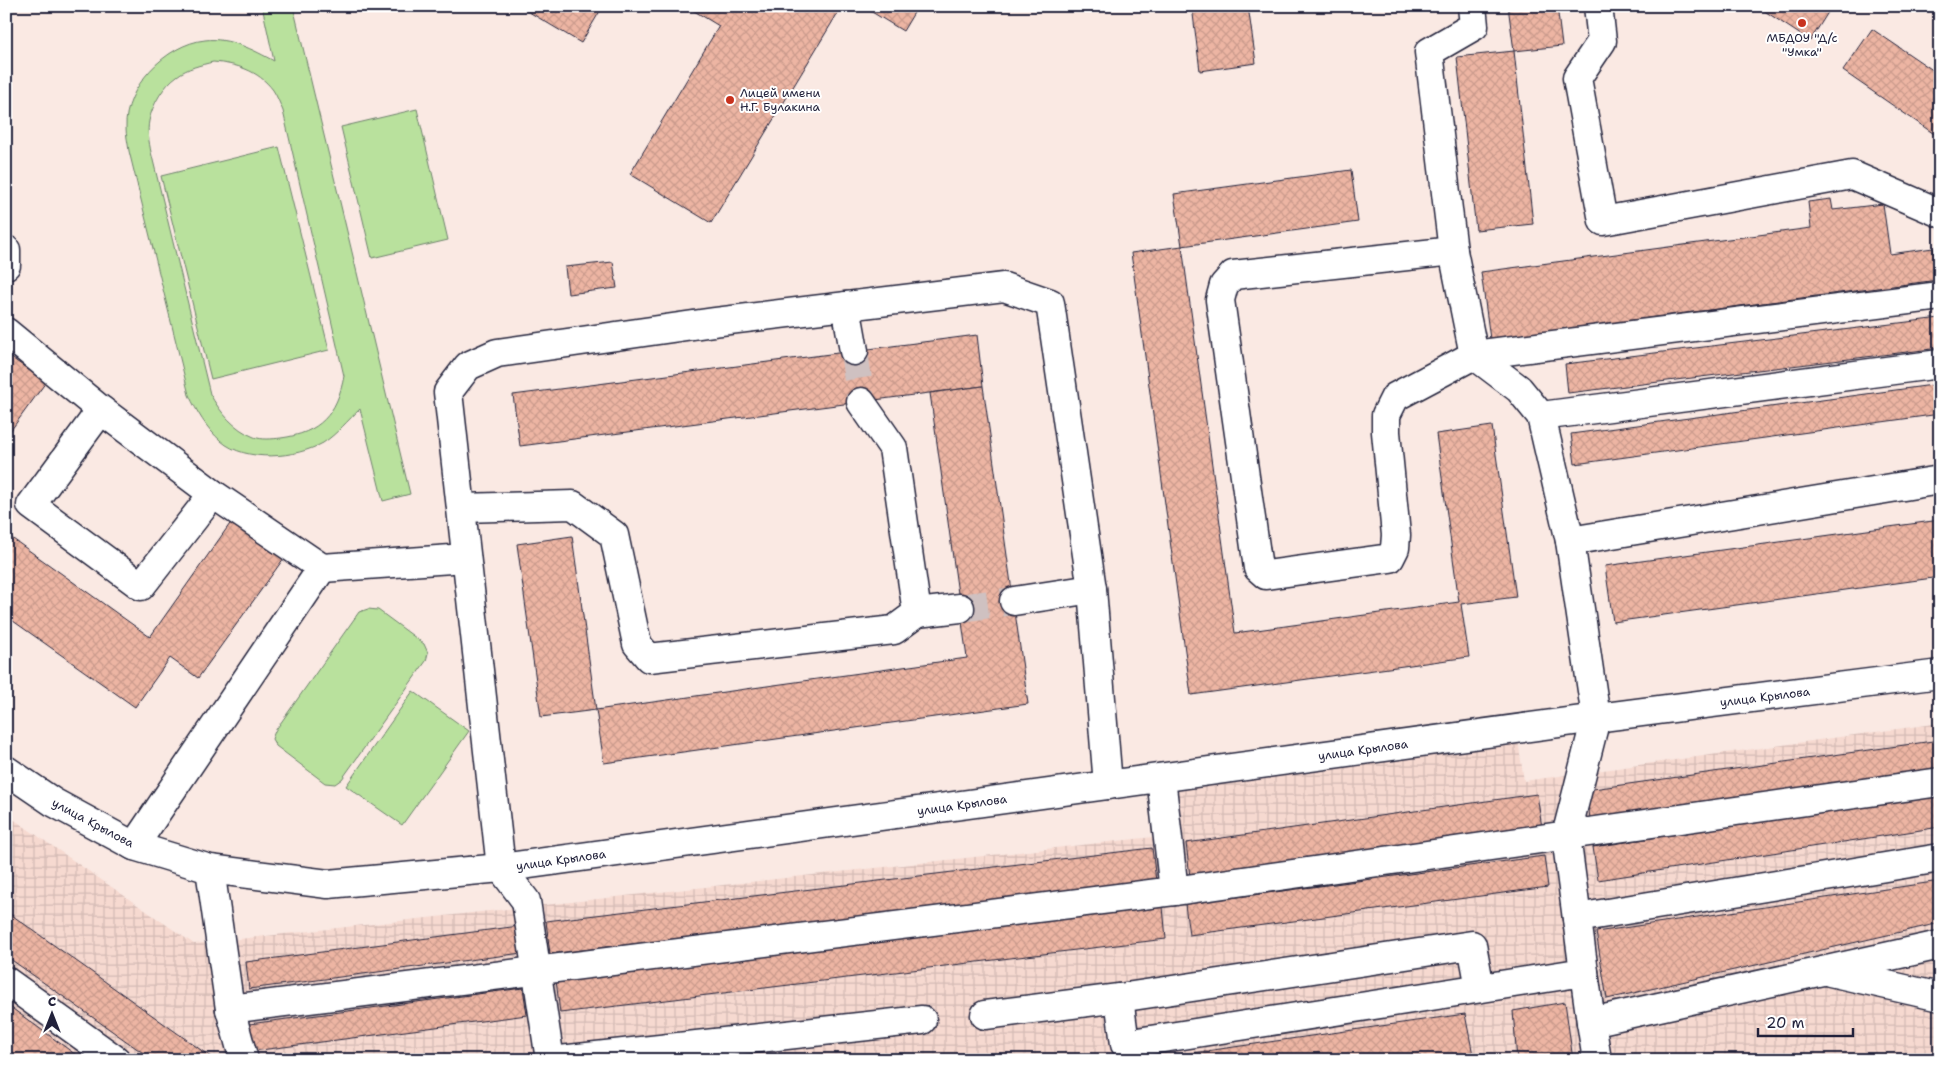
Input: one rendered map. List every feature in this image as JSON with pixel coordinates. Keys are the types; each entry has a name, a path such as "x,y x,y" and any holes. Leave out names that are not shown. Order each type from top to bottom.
{"street":[{"path":"1472,6 1474,26 1429,52 1452,251 1474,355 1518,389 1541,416 1570,541 1596,718 1566,836 1597,1060"},
{"path":"1598,6 1602,41 1577,78 1603,221 1852,175 1940,213"},
{"path":"6,250 6,265"},
{"path":"1452,251 1233,275 1224,286 1220,300 1258,568 1266,575 1390,558 1395,548 1396,535 1386,415 1395,397 1474,355 1940,296"},
{"path":"550,1060 526,901 501,868 448,392 468,366 497,353 714,322 1004,286 1050,304 1092,589 1108,785"},
{"path":"846,306 854,351"},
{"path":"6,332 101,410 213,494 322,568 466,558"},
{"path":"1541,416 1940,364"},
{"path":"861,402 893,448 917,614"},
{"path":"101,410 31,505 141,586 213,494"},
{"path":"1570,541 1940,480"},
{"path":"462,508 573,505 614,534 636,644 649,658 894,630 917,614 960,608"},
{"path":"134,846 322,568"},
{"path":"1014,601 1092,589"},
{"name":"улица Крылова","path":"6,770 53,802 134,846 210,869 328,884 501,868 1596,718 1940,674"},
{"path":"1161,778 1174,891"},
{"path":"230,1009 1174,891 1940,782"},
{"path":"1577,918 1940,858"},
{"path":"210,869 230,1009 244,1060"},
{"path":"985,1015 1119,998 1472,945 1480,988"},
{"path":"1591,1022 1940,945"},
{"path":"1823,970 1940,997"},
{"path":"1119,998 1125,1044 1584,972"},
{"path":"6,981 116,1060"},
{"path":"560,1060 922,1020"}],"shaded area":[{"path":"1940,723 1940,1060 6,1060 6,814 194,944 1162,836 1156,790 1518,740 1524,781"}],"green space":[{"path":"262,6 293,6 410,494 383,501 360,409 333,435 323,443 312,448 285,455 257,455 231,448 221,441 202,419 189,395 129,151 126,131 127,113 132,98 150,70 162,59 190,43 205,40 223,40 250,49 274,61","holes":["213,62 238,66 261,77 273,90 283,111 344,376 337,401 324,419 306,432 281,438 260,439 247,434 228,419 210,394 151,152 148,129 149,121 159,96 172,80 181,73"]},
{"path":"417,109 448,240 372,258 341,127"},
{"path":"279,147 329,350 211,379 161,176"},
{"path":"368,609 378,610 424,644 428,653 426,661 342,779 335,784 325,783 276,746 272,739 275,731 359,612"},
{"path":"413,691 469,731 402,825 346,786"}],"building":[{"path":"519,6 603,6 581,43"},
{"name":"Лицей имени Н.Г. Булакина","path":"686,6 842,6 711,223 630,174 719,26"},
{"path":"862,6 918,6 903,31"},
{"path":"1192,6 1248,6 1256,63 1200,71"},
{"path":"1508,6 1557,6 1562,46 1514,51"},
{"name":"МБДОУ \"Д/с \"Умка\"","path":"1757,6 1832,6 1810,41"},
{"path":"1872,29 1940,75 1940,138 1843,71"},
{"path":"1514,51 1533,224 1476,230 1457,57"},
{"path":"1351,170 1358,222 1182,246 1174,194"},
{"path":"1831,199 1833,210 1883,204 1890,254 1933,248 1938,280 1490,339 1481,272 1811,228 1808,202"},
{"path":"1182,246 1235,633 1459,602 1436,434 1492,426 1516,597 1461,604 1469,657 1191,695 1131,253"},
{"path":"613,262 617,288 568,294 565,267"},
{"path":"1940,318 1940,348 1568,393 1565,364"},
{"path":"977,335 983,386 520,446 513,395"},
{"path":"6,354 46,382 6,437"},
{"path":"1940,384 1940,414 1575,464 1571,434"},
{"path":"983,386 1028,704 604,763 596,710 967,658 930,393"},
{"path":"1940,520 1940,577 1613,622 1605,566"},
{"path":"232,521 284,558 198,678 170,658 135,707 6,616 6,534 150,637"},
{"path":"572,536 596,710 541,717 517,544"},
{"path":"1940,740 1940,768 1590,818 1586,790"},
{"path":"1537,794 1542,828 1190,877 1186,843"},
{"path":"1940,794 1940,827 1598,880 1593,847"},
{"path":"1152,848 1156,881 550,954 546,921"},
{"path":"1544,856 1548,887 1189,935 1185,904"},
{"path":"1940,881 1940,923 1607,999 1596,932"},
{"path":"1163,907 1166,939 560,1013 556,980"},
{"path":"6,911 215,1060 153,1060 6,956"},
{"path":"519,926 522,953 249,989 246,962"},
{"path":"523,988 527,1015 253,1051 249,1024"},
{"path":"1565,1002 1573,1060 1517,1060 1513,1011"},
{"path":"6,1004 83,1060 6,1060"},
{"path":"1465,1014 1474,1060 1421,1060 1420,1055 1391,1060 1143,1060"},
{"path":"967,1055 968,1060 888,1060"}],"tunnel":[{"path":"854,351 861,402"},
{"path":"960,608 1014,601"}],"place":[{"name":"МБДОУ \"Д/с \"Умка\"","path":"1802,23"},
{"name":"Лицей имени Н.Г. Булакина","path":"730,100"}]}
